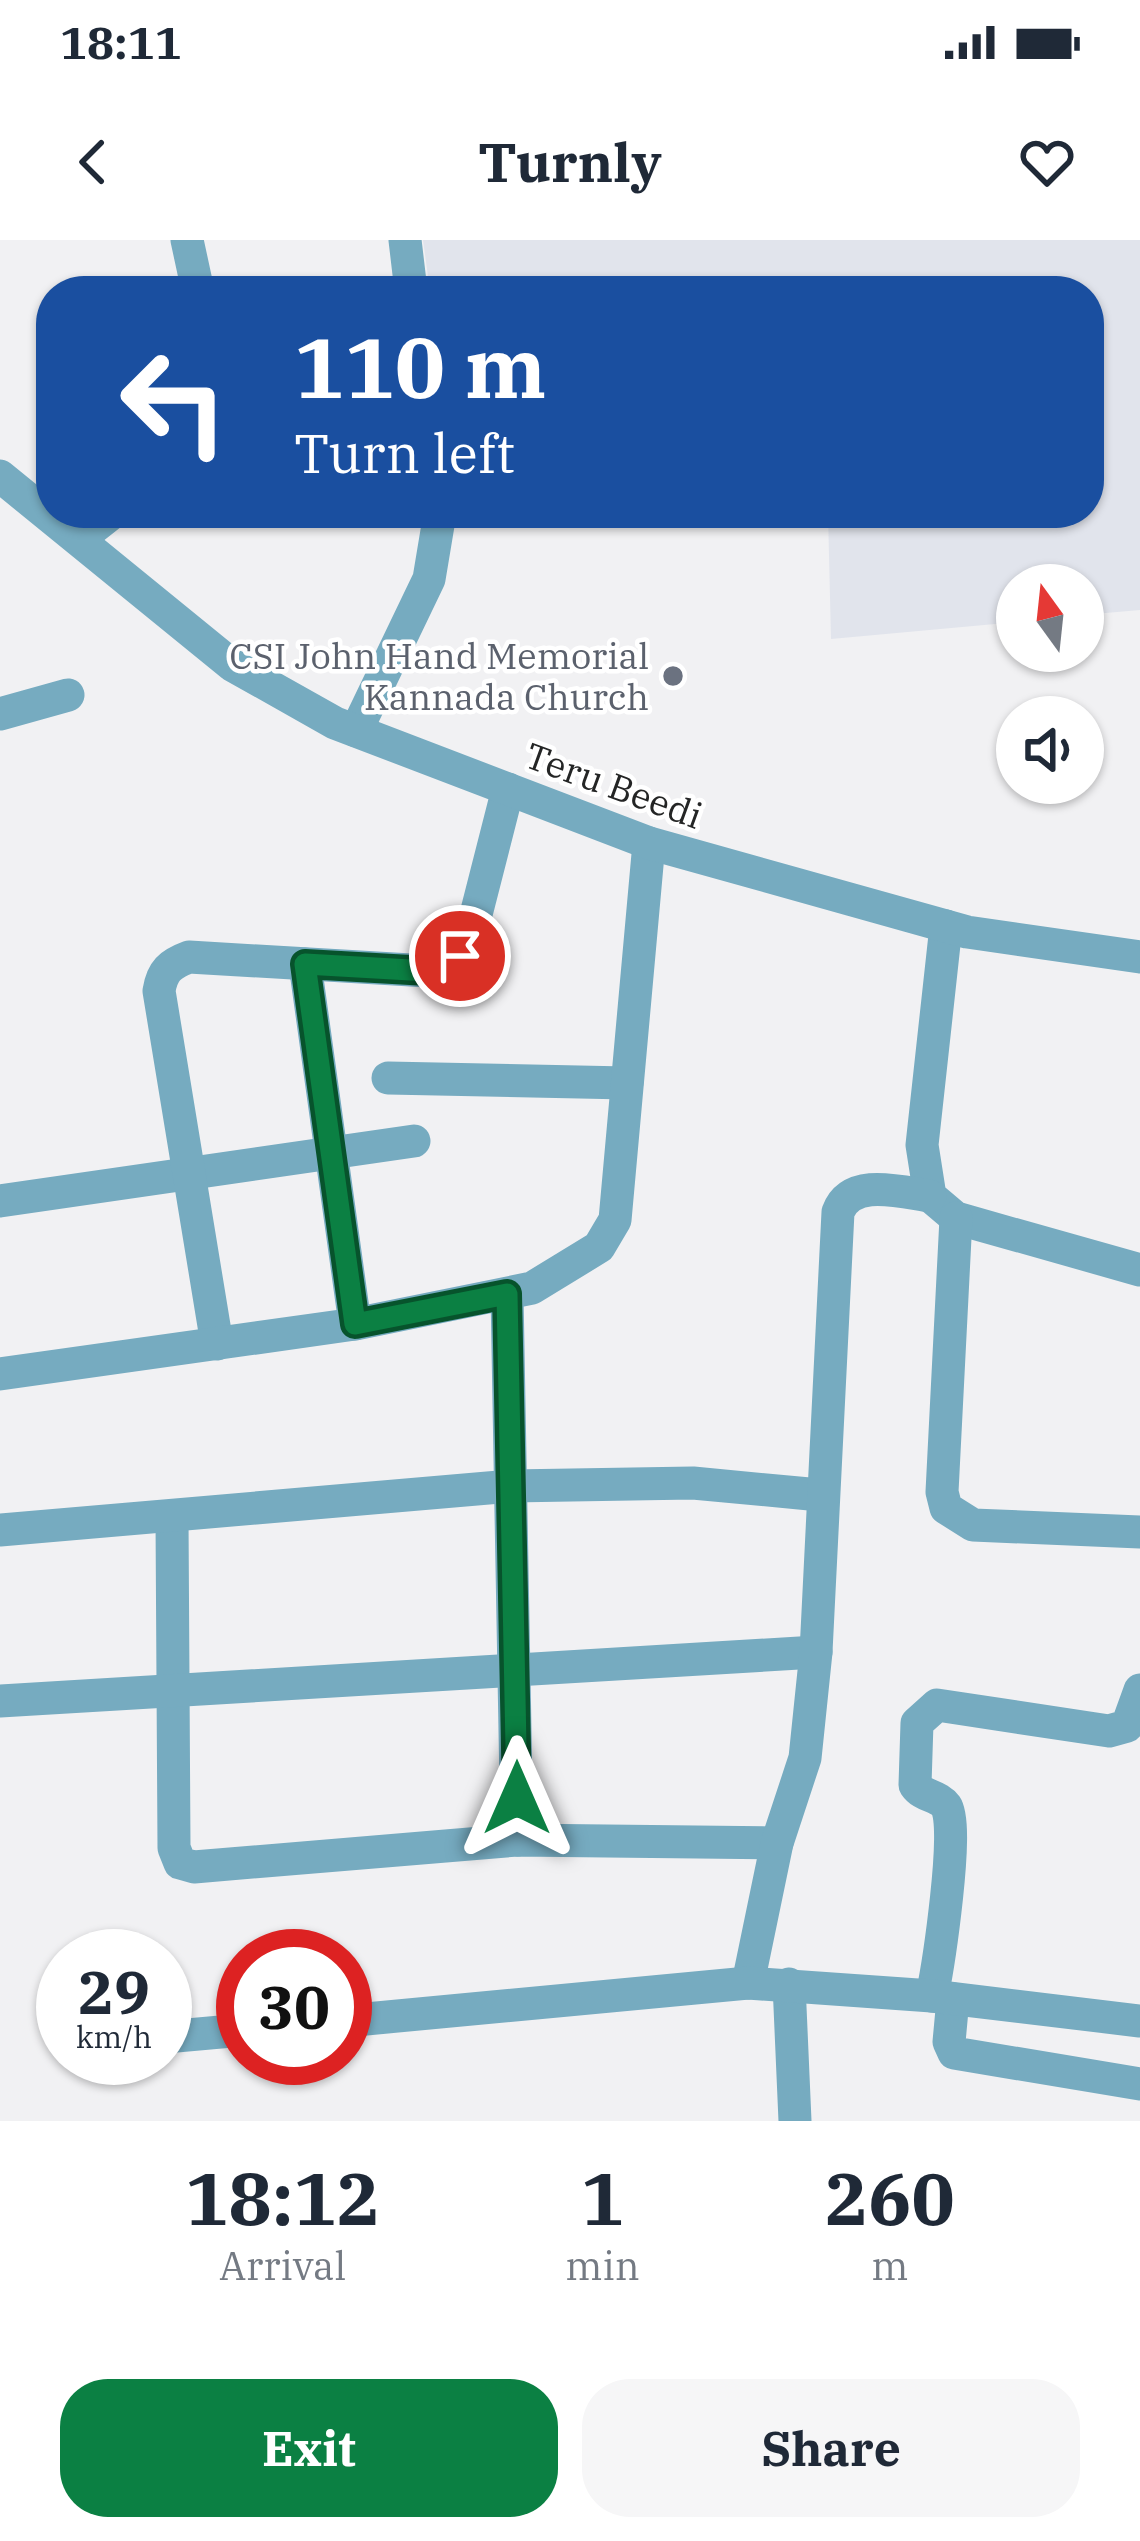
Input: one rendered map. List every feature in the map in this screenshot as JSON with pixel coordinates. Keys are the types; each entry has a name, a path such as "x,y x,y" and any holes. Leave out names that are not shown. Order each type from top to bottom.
{"street":[{"path":"187,240 195,276"},
{"path":"405,240 409,276"},
{"name":"Teru Beedi","path":"0,476 36,505"},
{"name":"Teru Beedi","path":"65,528 232,665 356,731 649,843 946,926 1140,957"},
{"path":"79,539 93,528"},
{"path":"356,731 429,579 438,528"},
{"path":"0,714 68,695"},
{"path":"217,1344 161,977 172,963 189,957 428,971 460,956 508,789"},
{"path":"0,1374 355,1324 507,1294 570,1269 598,1247 614,1220 649,843"},
{"path":"930,1196 922,1145 946,926"},
{"path":"305,964 355,1324"},
{"path":"388,1078 627,1084"},
{"path":"0,1201 330,1149 414,1141"},
{"path":"748,1983 777,1844 805,1758 816,1652 820,1495 838,1212 843,1200 855,1192 930,1196 956,1218 1140,1270"},
{"path":"956,1218 942,1492 946,1508 973,1525 1140,1532"},
{"path":"507,1294 517,1840"},
{"path":"0,1530 511,1486 693,1483 820,1495"},
{"path":"172,1518 169,1687 172,1829 179,1863 194,1867 517,1840 777,1844"},
{"path":"0,1700 816,1652"},
{"path":"1140,1690 1127,1726 1109,1731 937,1705 917,1723 915,1785 921,1794 940,1801 950,1819 942,1998 954,2053 1140,2084"},
{"path":"372,2018 748,1983 1140,2020"},
{"path":"789,1984 795,2121"}],"shaded area":[{"path":"423,240 1140,240 1140,610 1104,613 1104,564 996,564 996,624 831,639 828,528 1104,528 1104,276 428,276"}],"place":[{"name":"CSI John Hand Memorial Kannada Church","path":"673,676"}],"route":[{"path":"460,956 428,971 305,964 355,1324 507,1294 517,1798"}]}
